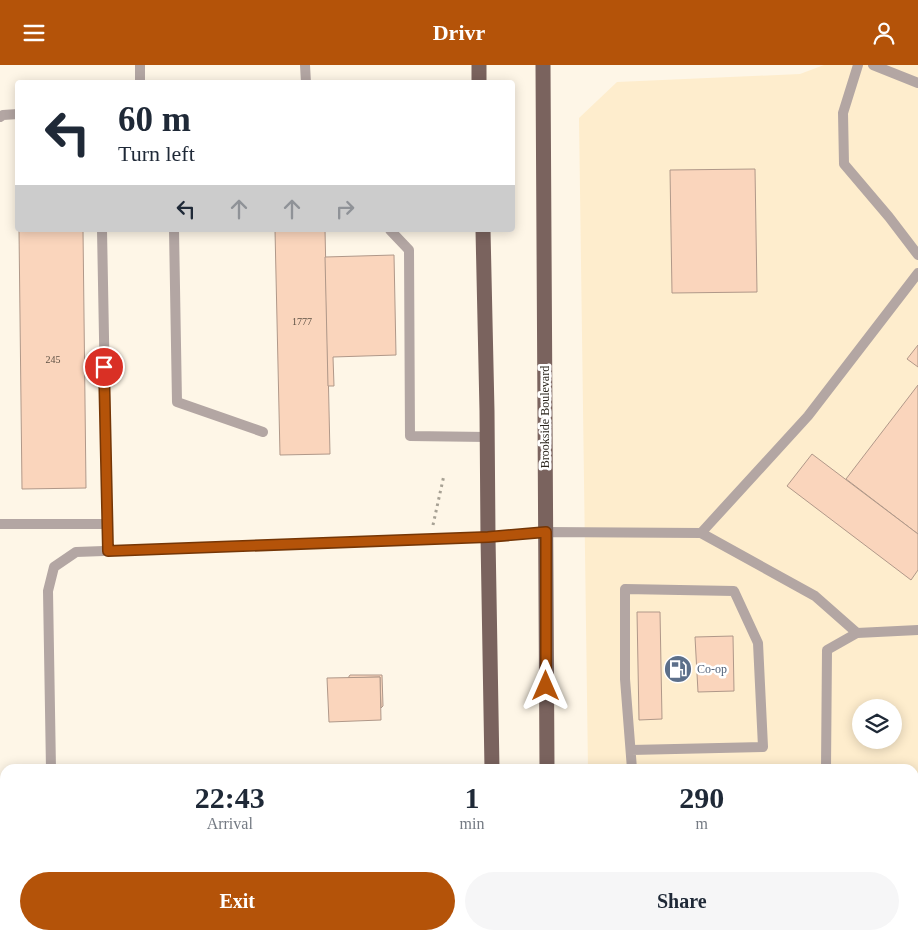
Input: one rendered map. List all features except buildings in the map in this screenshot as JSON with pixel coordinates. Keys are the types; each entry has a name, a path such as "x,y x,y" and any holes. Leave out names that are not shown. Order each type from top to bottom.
{"main road":[{"path":"479,65 479,80"},
{"name":"Brookside Boulevard","path":"542,65 547,764"},
{"path":"483,232 492,764"}],"lane":[{"path":"140,65 140,80"},
{"path":"305,65 306,80"},
{"path":"858,65 843,113 844,164 918,255"},
{"path":"873,65 918,83"},
{"path":"0,117 15,114"},
{"path":"102,232 108,551"},
{"path":"174,232 177,402 263,432"},
{"path":"392,232 409,250 410,436 487,437"},
{"path":"701,533 808,416 918,273"},
{"path":"0,524 107,524"},
{"path":"51,764 48,591 54,567 76,552 488,537 546,532 701,533 815,596 857,633"},
{"path":"630,750 763,747 758,643 734,591 625,589 626,679 630,750 631,764"},
{"path":"826,764 827,650 857,633 918,630"}],"path":[{"path":"429,539 444,475"}],"shaded area":[{"path":"824,65 918,65 918,764 588,764 579,118 617,82 800,74"}],"place":[{"name":"Co-op","path":"678,669"}],"route":[{"path":"104,367 108,551 488,537 546,532 546,686"}]}
